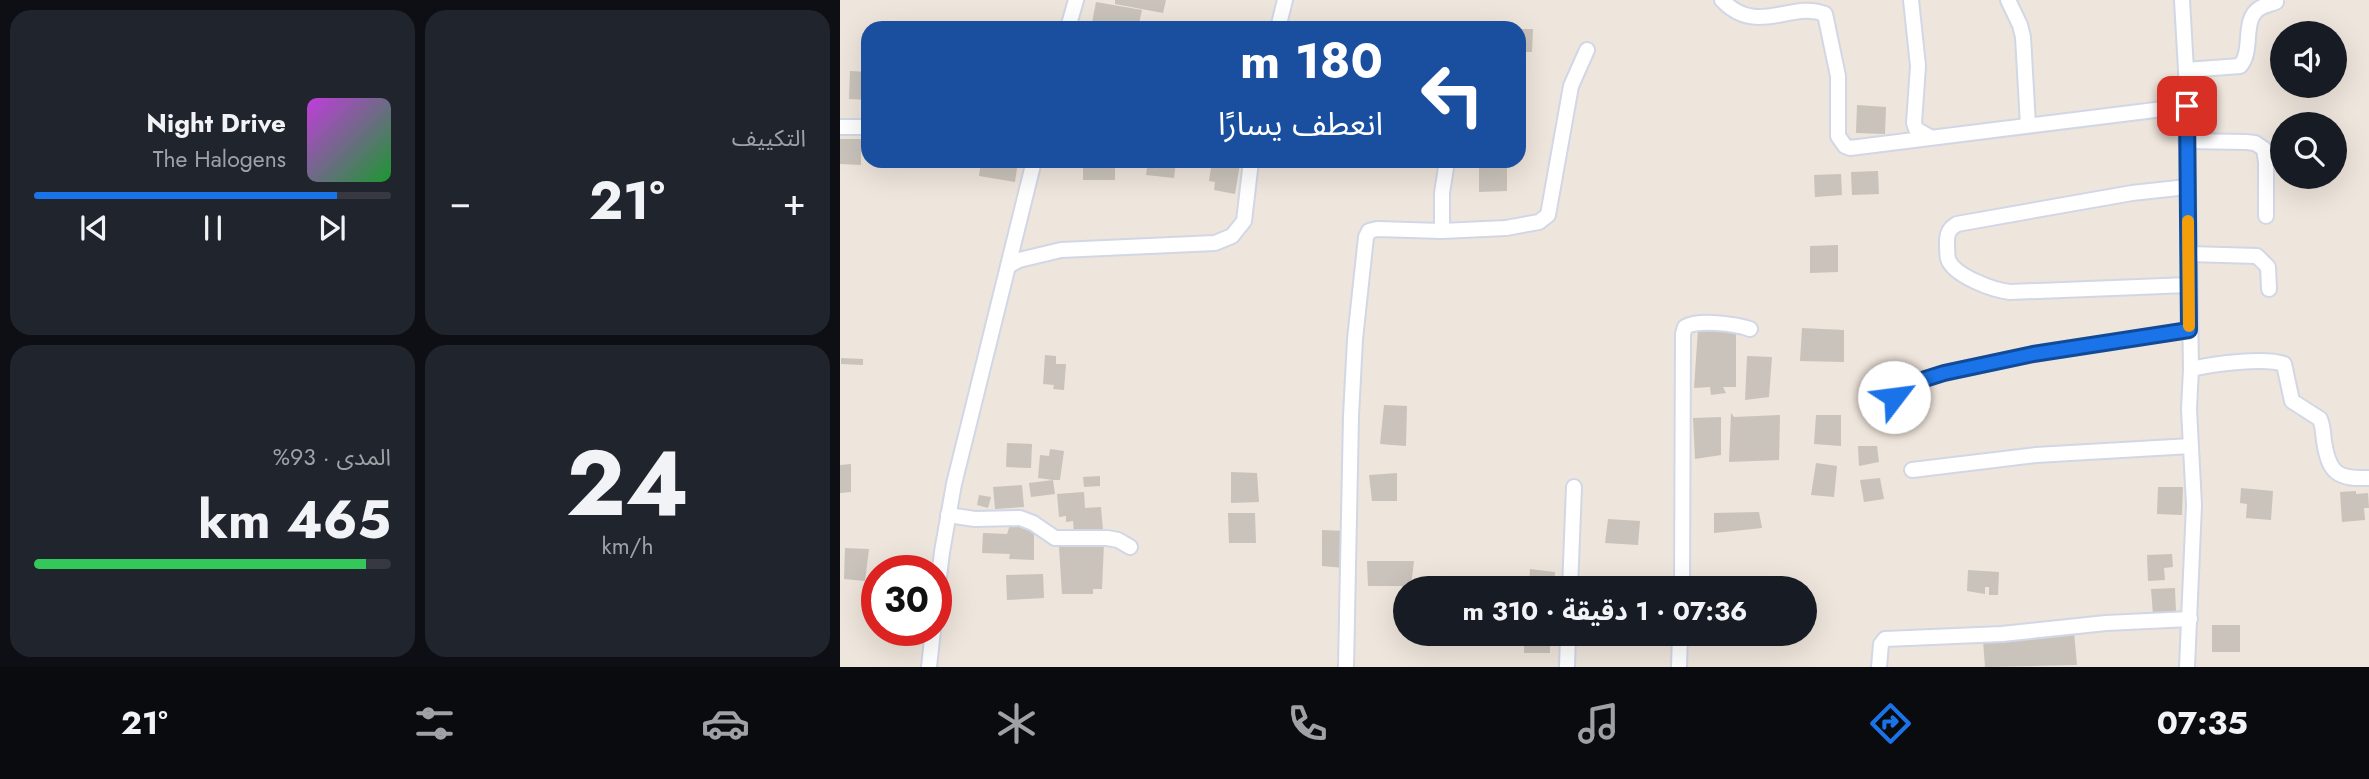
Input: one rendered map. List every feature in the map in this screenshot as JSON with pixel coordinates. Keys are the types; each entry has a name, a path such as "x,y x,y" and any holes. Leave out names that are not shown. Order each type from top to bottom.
{"street":[{"path":"1070,21 1076,0"},
{"path":"1280,21 1285,0"},
{"path":"1722,0 1732,11 1758,17 1817,9 1825,14 1838,76 1838,136 1845,146 1860,147 2187,106"},
{"path":"1911,0 1918,66 1914,124 1916,129 1930,137"},
{"path":"2008,0 2024,37 2028,125"},
{"path":"2182,0 2187,106 2188,285 2194,505 2187,667"},
{"path":"2186,70 2241,66 2246,59 2252,17 2258,8 2276,2"},
{"path":"1346,667 1351,416 1355,339 1366,237 1369,231 1377,229 1442,231 1506,228 1539,222 1548,215 1571,86 1587,50"},
{"path":"840,127 861,127"},
{"path":"2186,141 2246,142 2255,143 2264,149 2266,216"},
{"path":"942,555 948,515 1032,168"},
{"path":"1008,266 1019,260 1061,250 1215,243 1232,236 1244,221 1250,168"},
{"path":"1442,231 1442,193 1446,168"},
{"path":"2187,187 2132,193 1957,224 1950,228 1947,235 1947,257 1953,267 1972,278 1989,287 2010,292 2188,285"},
{"path":"2189,254 2258,256 2268,267 2269,289"},
{"path":"1682,576 1683,334 1685,327 1695,324 1750,328"},
{"path":"1894,397 1925,379 1944,373 2033,354 2189,330"},
{"path":"2191,369 2232,363 2284,364 2292,401 2320,419 2326,452 2335,471 2347,478 2369,478"},
{"path":"1912,470 2036,455 2191,446"},
{"path":"1570,576 1574,487"},
{"path":"948,515 975,519 1020,518 1033,523 1055,538 1107,538 1118,540 1130,547"},
{"path":"1879,667 1881,644 1885,639 2001,634 2106,623 2190,619"},
{"path":"929,667 931,646"},
{"path":"1567,667 1568,646"},
{"path":"1679,667 1680,646"}],"building":[{"path":"1115,0 1166,0 1163,13 1115,4"},
{"path":"1096,2 1142,10 1140,21 1092,21"},
{"path":"1526,29 1533,29 1532,52 1526,52"},
{"path":"850,71 861,72 861,100 849,99"},
{"path":"1857,105 1886,107 1885,134 1856,133"},
{"path":"840,139 861,139 861,165 840,164"},
{"path":"980,168 1017,168 1015,182 979,176"},
{"path":"1083,168 1115,168 1115,180 1083,180"},
{"path":"1147,168 1175,168 1174,178 1146,175"},
{"path":"1211,168 1239,168 1235,194 1214,190 1215,182 1209,181"},
{"path":"1479,168 1507,168 1507,191 1479,192"},
{"path":"1878,171 1879,194 1852,195 1851,172"},
{"path":"1841,174 1842,195 1815,197 1814,175"},
{"path":"1838,245 1838,272 1810,273 1810,246"},
{"path":"1802,328 1844,330 1844,362 1800,361"},
{"path":"1736,329 1736,387 1723,387 1726,393 1711,395 1710,387 1694,388 1698,330"},
{"path":"1045,355 1056,356 1056,364 1066,364 1064,390 1043,384"},
{"path":"1747,356 1772,357 1769,397 1745,400"},
{"path":"841,358 863,359 863,365 841,364"},
{"path":"1384,405 1407,406 1406,446 1380,444"},
{"path":"1731,413 1734,417 1780,415 1779,460 1729,462"},
{"path":"1816,415 1841,415 1841,446 1814,444"},
{"path":"1721,417 1721,455 1695,459 1693,418"},
{"path":"1007,443 1032,444 1031,468 1006,467"},
{"path":"1858,446 1877,446 1879,462 1859,466"},
{"path":"1050,449 1064,451 1060,480 1038,478 1040,455 1049,456"},
{"path":"1816,463 1837,466 1834,497 1811,495"},
{"path":"851,464 851,492 840,493 840,465"},
{"path":"1231,472 1257,473 1259,502 1231,503"},
{"path":"1397,473 1397,501 1372,501 1369,475"},
{"path":"1100,476 1100,486 1084,487 1083,477"},
{"path":"1880,478 1884,499 1864,502 1860,480"},
{"path":"1053,480 1055,494 1031,497 1029,483"},
{"path":"1022,485 1024,507 995,509 993,487"},
{"path":"2158,487 2183,487 2182,515 2157,514"},
{"path":"2241,488 2273,491 2271,520 2246,518 2247,504 2240,503"},
{"path":"2356,491 2356,494 2368,493 2369,508 2364,508 2365,520 2342,522 2340,492"},
{"path":"1084,492 1085,508 1101,507 1103,530 1074,532 1073,521 1066,522 1066,516 1059,517 1057,494"},
{"path":"979,495 991,497 988,508 977,505"},
{"path":"1759,512 1762,528 1714,533 1714,513"},
{"path":"1228,513 1255,513 1256,543 1229,543"},
{"path":"1608,519 1640,521 1638,545 1605,543"},
{"path":"1010,525 1034,526 1034,560 1009,559 1010,554 982,553 983,533 1007,534"},
{"path":"1322,530 1345,531 1345,568 1322,566"},
{"path":"1082,543 1104,543 1102,589 1093,589 1093,594 1062,594 1059,547 1082,547"},
{"path":"845,548 869,549 868,555 861,555 861,581 844,579"},
{"path":"2172,554 2173,567 2164,568 2165,580 2148,581 2147,555"},
{"path":"1367,561 1414,561 1412,576 1393,576 1393,586 1368,586"},
{"path":"1530,569 1555,572 1555,576 1530,576"},
{"path":"1968,570 1999,572 1998,595 1989,595 1989,587 1985,587 1985,594 1967,591"},
{"path":"1043,574 1044,598 1007,600 1006,575"},
{"path":"2175,588 2176,613 2153,615 2151,589"},
{"path":"2212,625 2240,625 2240,652 2212,652"},
{"path":"2074,632 2077,665 1985,667 1983,640"},
{"path":"1524,646 1550,646 1550,653 1524,653"}],"slow traffic":[{"path":"2188,221 2189,326"}],"route":[{"path":"1894,397 1925,379 1944,373 2033,354 2189,330 2187,106"}]}
